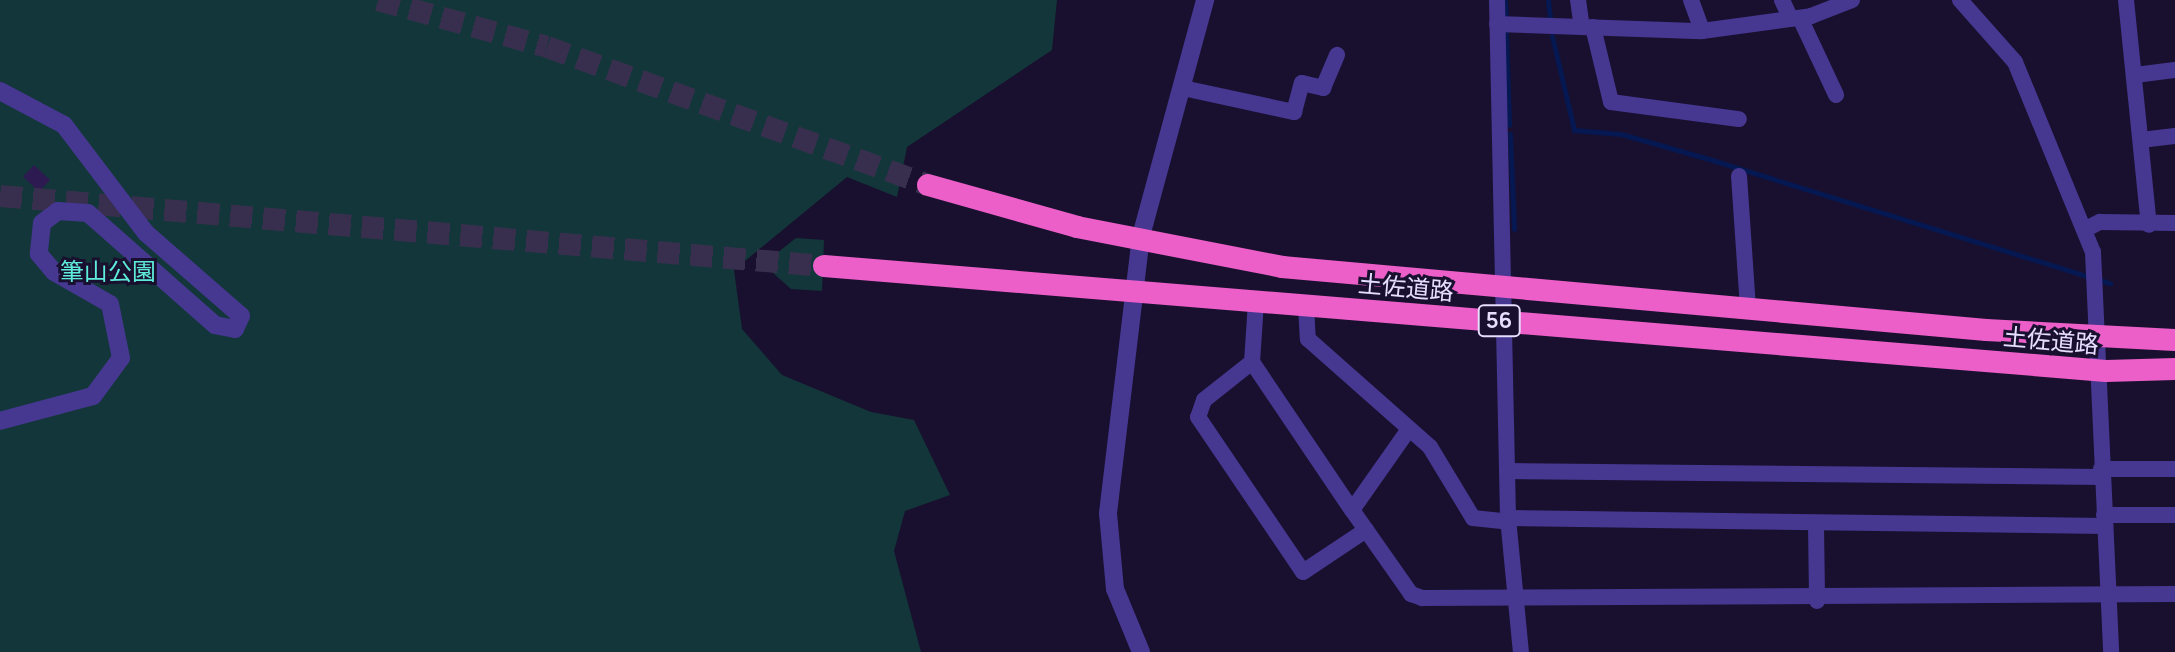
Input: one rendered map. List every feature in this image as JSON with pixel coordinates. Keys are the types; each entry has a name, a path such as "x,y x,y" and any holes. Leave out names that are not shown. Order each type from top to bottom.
{"highway":[{"name":"土佐道路","path":"928,185 1077,227 1141,236 1282,267 1748,309 2175,340"},
{"name":"土佐道路","path":"824,266 1134,297 1306,305 2099,371 2175,369"}],"street":[{"path":"1141,652 1108,554 1141,236 1205,0"},
{"path":"1497,0 1508,520 1521,652"},
{"path":"1578,0 1611,102 1739,119"},
{"path":"1691,0 1702,31"},
{"path":"1782,0 1836,95"},
{"path":"1497,24 1702,31 1795,19 1852,0"},
{"path":"2126,0 2149,225"},
{"path":"1969,3 2015,62 2086,229 2098,336 2106,595 2111,652"},
{"path":"1183,88 1294,112 1302,83 1323,88 1337,55"},
{"path":"2135,75 2175,70"},
{"path":"0,91 64,125 146,233 241,316 235,329 215,325 88,213 58,211 42,223 39,254 54,272 110,304 121,358 93,396 0,421"},
{"path":"2141,140 2175,136"},
{"path":"1739,176 1748,309"},
{"path":"2086,229 2100,222 2175,223"},
{"path":"1256,302 1252,362 1411,594 1517,599 1817,601 2175,594"},
{"path":"1306,305 1308,339 1449,468 1473,518 1816,525 2105,521 2175,515"},
{"path":"1252,362 1204,400 1198,417 1303,572 1366,530"},
{"path":"1352,510 1409,429"},
{"path":"1507,471 2101,473 2175,469"},
{"path":"1816,525 1817,601"}],"green space":[{"name":"筆山公園","path":"0,0 1057,0 1052,50 907,147 897,197 847,177 734,270 742,329 782,375 871,412 914,420 950,495 905,511 894,551 921,652 0,652"},
{"path":"796,238 824,240 822,291 791,289 763,264"}],"building":[{"path":"34,165 50,180 39,192 23,177"}],"waterway":[{"path":"1548,0 1550,18"},
{"path":"1505,1 1506,17"},
{"path":"1506,33 1509,125"},
{"path":"1552,36 1574,130 1621,134 2110,283"},
{"path":"1510,134 1514,229"}],"tunnel":[{"path":"378,0 547,47 928,185"},
{"path":"0,196 824,266"}]}
